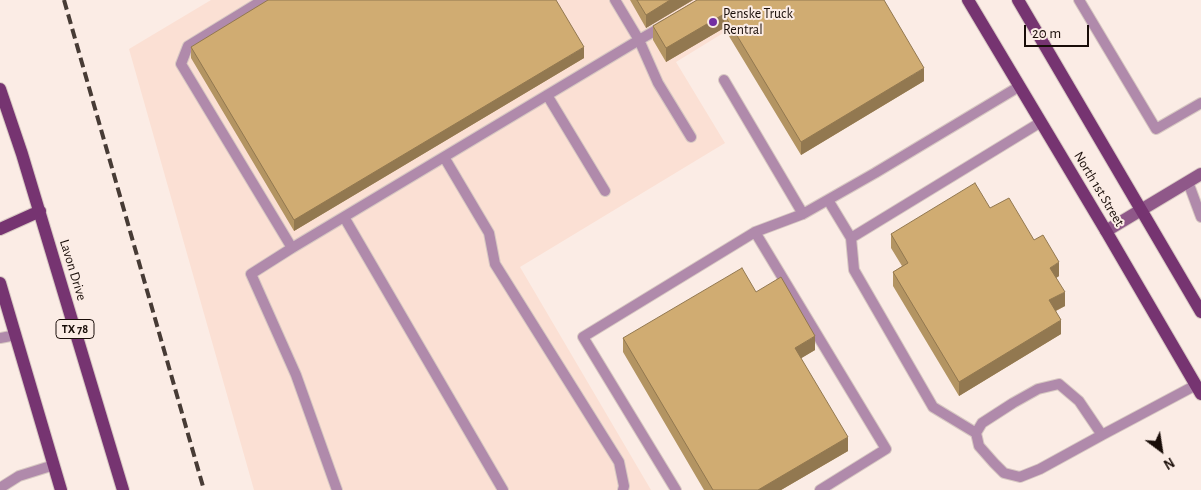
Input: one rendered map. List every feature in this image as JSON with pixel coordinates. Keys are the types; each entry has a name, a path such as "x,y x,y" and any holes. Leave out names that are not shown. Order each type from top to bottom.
{"main road":[{"name":"North 1st Street","path":"968,0 1199,388"},
{"name":"North 1st Street","path":"1018,0 1201,312"},
{"name":"Lavon Drive","path":"0,89 40,211 123,490"},
{"path":"0,229 40,211"},
{"path":"0,283 61,490"}],"street":[{"path":"1106,231 1201,174"}],"lane":[{"path":"263,0 188,46 181,64 292,248"},
{"path":"616,0 639,40 658,83 691,137"},
{"path":"1079,0 1156,129 1201,103"},
{"path":"337,490 296,376 251,274 673,20"},
{"path":"724,80 803,214"},
{"path":"676,490 583,337 755,232 803,214 1020,86"},
{"path":"547,95 605,192"},
{"path":"851,238 1042,122"},
{"path":"444,157 489,233 495,264 618,462 624,486 623,490"},
{"path":"1188,182 1201,217"},
{"path":"828,200 851,238 854,270 933,407 976,433"},
{"path":"344,217 503,490"},
{"path":"755,232 886,449 820,490"},
{"path":"0,338 16,335"},
{"path":"1102,435 1079,401 1059,384 1038,389 982,423 976,433 979,446 994,464 1004,473 1020,477 1040,469 1102,435 1199,388"},
{"path":"0,488 20,476 54,465"}],"shaded area":[{"path":"211,0 777,0 676,62 725,143 520,267 651,490 254,490 129,49"}],"building":[{"path":"268,0 556,0 584,47 294,220 191,47"},
{"path":"637,0 670,0 646,15"},
{"path":"697,0 884,0 924,68 801,142 724,14 666,48 653,26"},
{"path":"975,183 990,208 1009,198 1034,240 1043,235 1059,262 1050,268 1065,292 1049,300 1061,320 959,382 893,272 908,263 891,234"},
{"path":"742,268 756,292 781,277 815,336 795,348 848,437 758,490 713,490 623,338"}],"railway":[{"path":"64,0 204,490"}],"place":[{"name":"Penske Truck Rentral","path":"713,22"}]}
